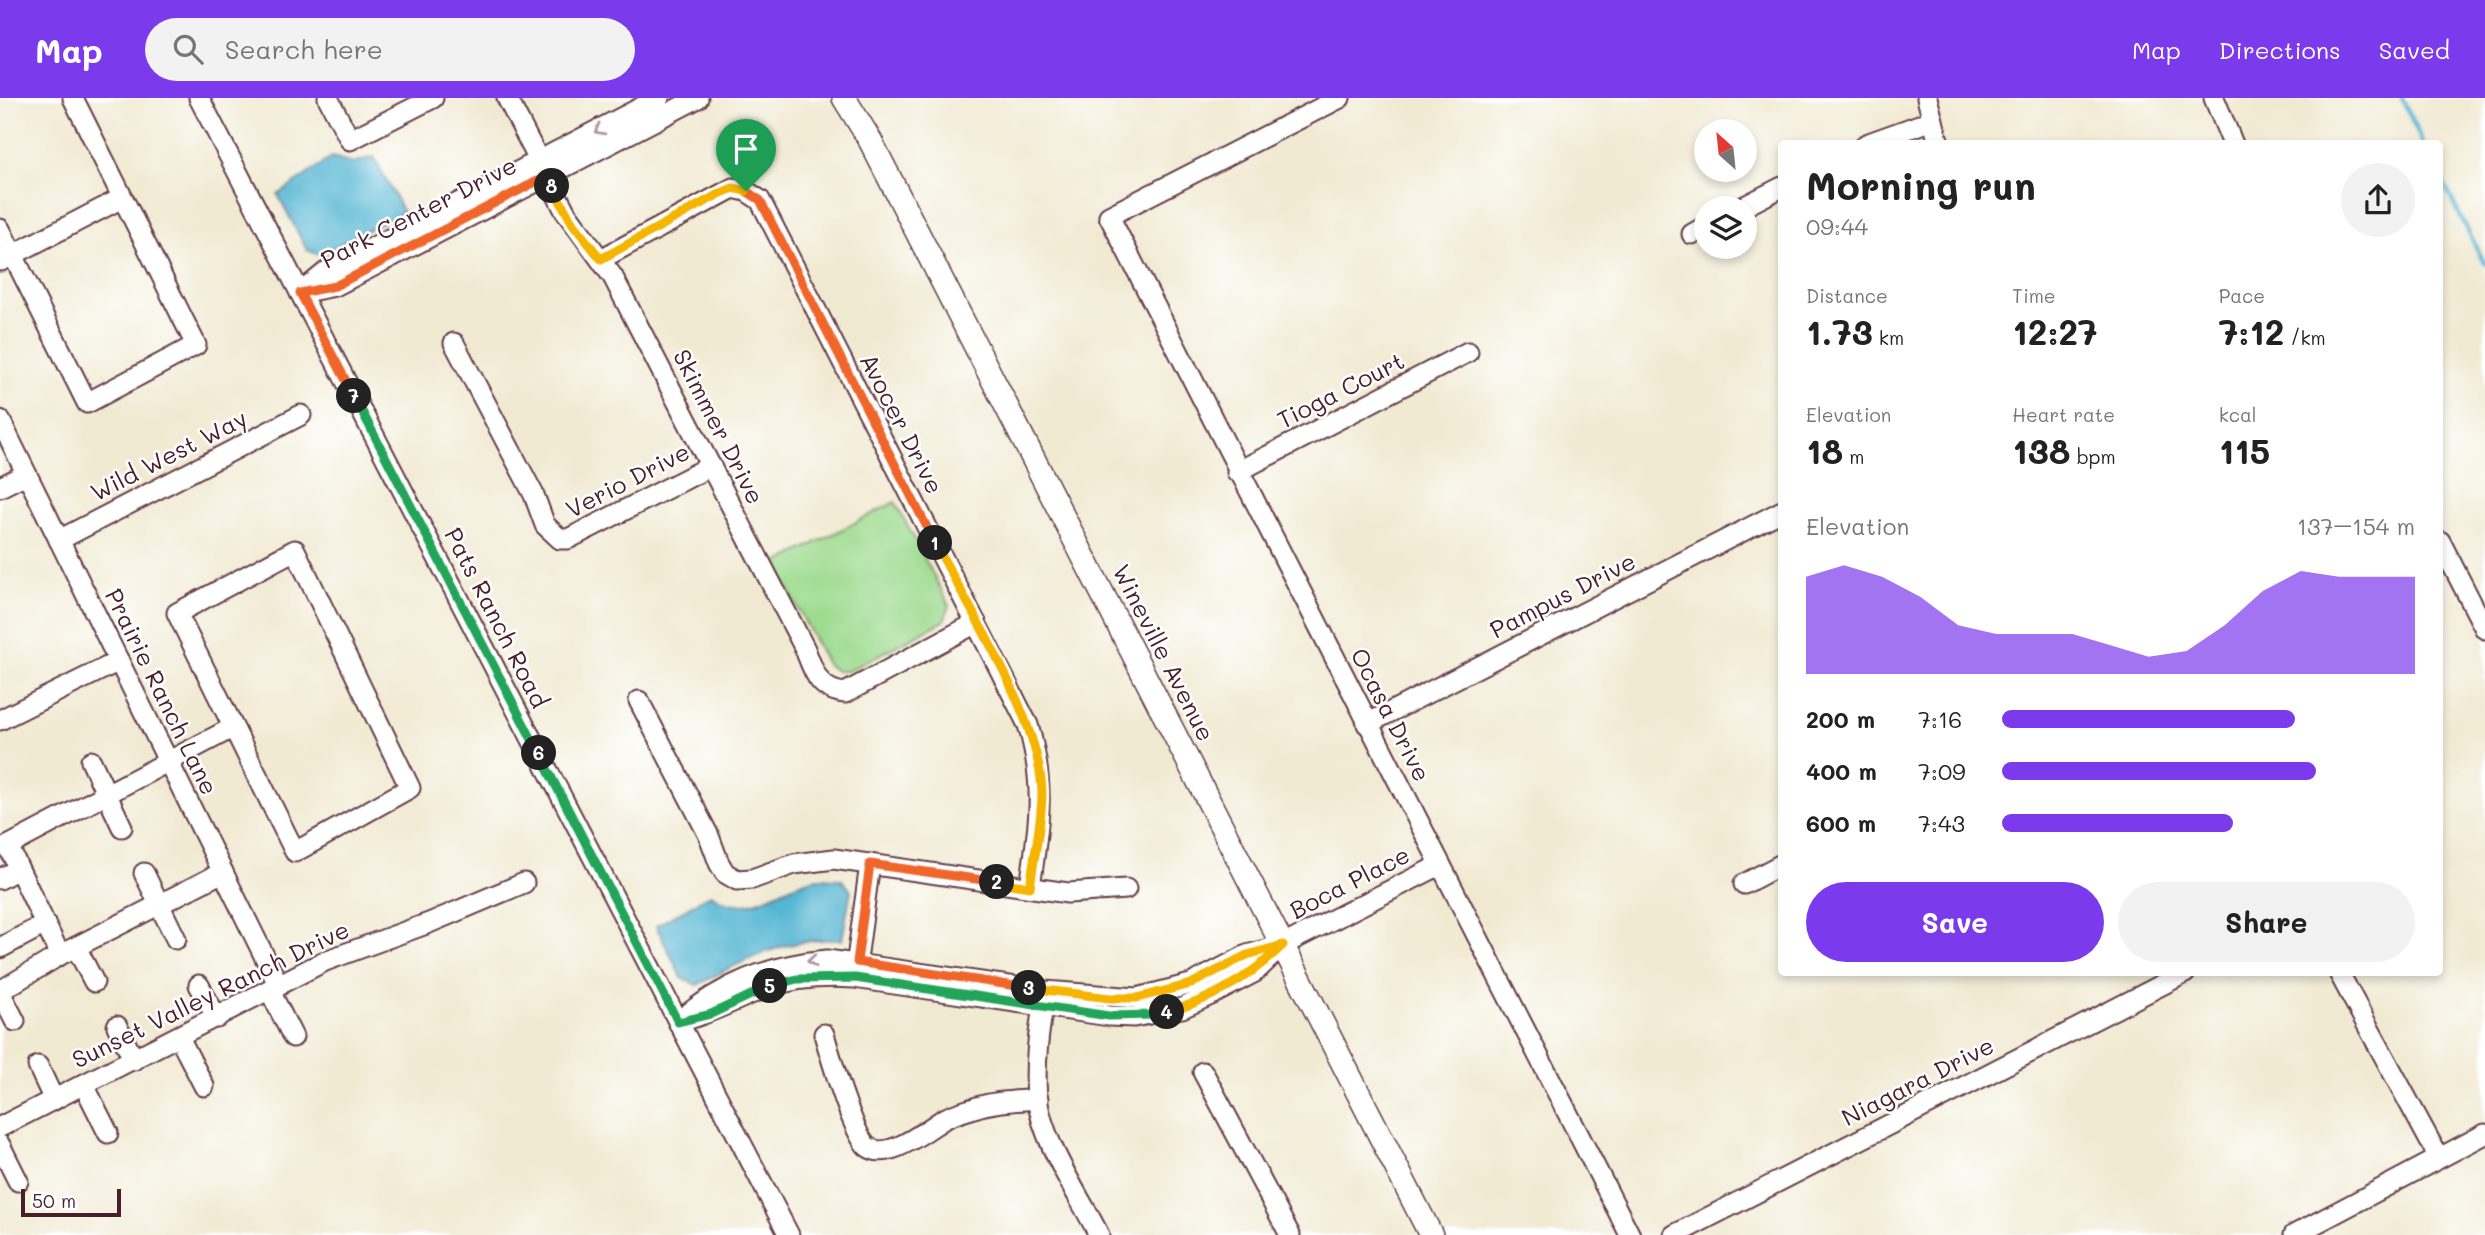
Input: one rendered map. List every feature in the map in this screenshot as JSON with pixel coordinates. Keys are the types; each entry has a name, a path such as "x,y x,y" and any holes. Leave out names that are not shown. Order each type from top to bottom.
{"main road":[{"name":"Wineville Avenue","path":"844,98 870,140 1431,1235"}],"street":[{"path":"0,229 6,258 86,403 196,345 73,98"},
{"name":"Pats Ranch Road","path":"199,98 789,1235"},
{"path":"328,98 350,140 433,98"},
{"name":"Skimmer Drive","path":"507,98 573,224 601,259 711,466 805,649 819,683 830,691 845,693 976,623"},
{"name":"Park Center Drive","path":"543,168 659,98"},
{"name":"Park Center Drive","path":"300,293 326,272 543,168 698,98"},
{"name":"Ocasa Drive","path":"1340,98 1109,216 1237,472 1630,1235"},
{"path":"1927,98 1938,140"},
{"path":"2214,98 2230,140"},
{"path":"1877,140 1933,120"},
{"name":"Avocer Drive","path":"601,259 733,188 746,191 760,200 1028,724 1038,758 1042,792 1030,887"},
{"path":"1757,200 1778,189"},
{"path":"6,258 122,198"},
{"name":"Verio Drive","path":"454,342 534,495 545,524 560,539 568,539 711,466"},
{"name":"Tioga Court","path":"1237,472 1468,352"},
{"name":"Wild West Way","path":"59,540 301,415"},
{"name":"Prairie Ranch Lane","path":"0,420 223,872 293,1037"},
{"path":"0,487 26,474"},
{"name":"Pampus Drive","path":"1367,724 1778,513"},
{"path":"2443,547 2485,629"},
{"path":"295,550 410,788 295,852 232,728 177,613 295,550"},
{"path":"0,720 119,661"},
{"path":"639,701 725,873 737,880 752,879 776,869 810,861 834,859 1068,893 1125,889"},
{"path":"94,982 45,924 4,846 232,728"},
{"path":"91,761 122,827"},
{"path":"856,970 870,864"},
{"name":"Boca Place","path":"678,1022 703,1000 763,971 817,961 856,970 1044,998 1110,998 1165,993 1191,984 1247,955 1283,945 1440,865"},
{"path":"1744,884 1778,866"},
{"path":"0,879 18,869"},
{"path":"15,1021 0,991 68,951 223,872"},
{"path":"144,873 161,903 176,939"},
{"name":"Sunset Valley Ranch Drive","path":"0,1127 325,961 429,923 524,883"},
{"path":"0,948 45,924"},
{"name":"Niagara Drive","path":"1674,1235 2179,976"},
{"path":"2341,976 2439,1158"},
{"path":"199,985 217,1018"},
{"path":"1044,998 1037,1054 1038,1099 1049,1136 1093,1233"},
{"path":"117,1026 134,1060"},
{"path":"824,1034 843,1097 863,1142 876,1151 889,1150 920,1136 945,1119 974,1108 996,1102 1038,1099"},
{"path":"179,1037 204,1086"},
{"path":"38,1066 54,1100"},
{"path":"1203,1072 1290,1235"},
{"path":"84,1085 108,1133"},
{"path":"2294,1235 2485,1134"},
{"path":"0,1146 18,1181"}],"green space":[{"path":"895,502 949,605 944,621 848,671 836,671 827,664 775,564"}],"water":[{"path":"332,157 353,163 374,157 403,212 319,255 307,250 278,195"},
{"path":"817,878 841,879 851,890 842,940 784,946 749,959 697,985 682,978 656,926 711,894 725,902 751,903"}],"waterway":[{"path":"2402,98 2421,140"},
{"path":"2443,182 2485,264"}],"route":[{"path":"547,176 573,224 601,259 719,194 733,188 746,191 760,200 775,234 1014,695 1028,724 1038,758 1042,792 1030,887 870,864 857,962 1045,991 1137,998 1165,993 1191,984 1247,955 1283,945 1255,972 1182,1008 1134,1017 1109,1016 828,976 797,979 770,986 711,1014 678,1022 300,293 335,286 547,176"}]}
